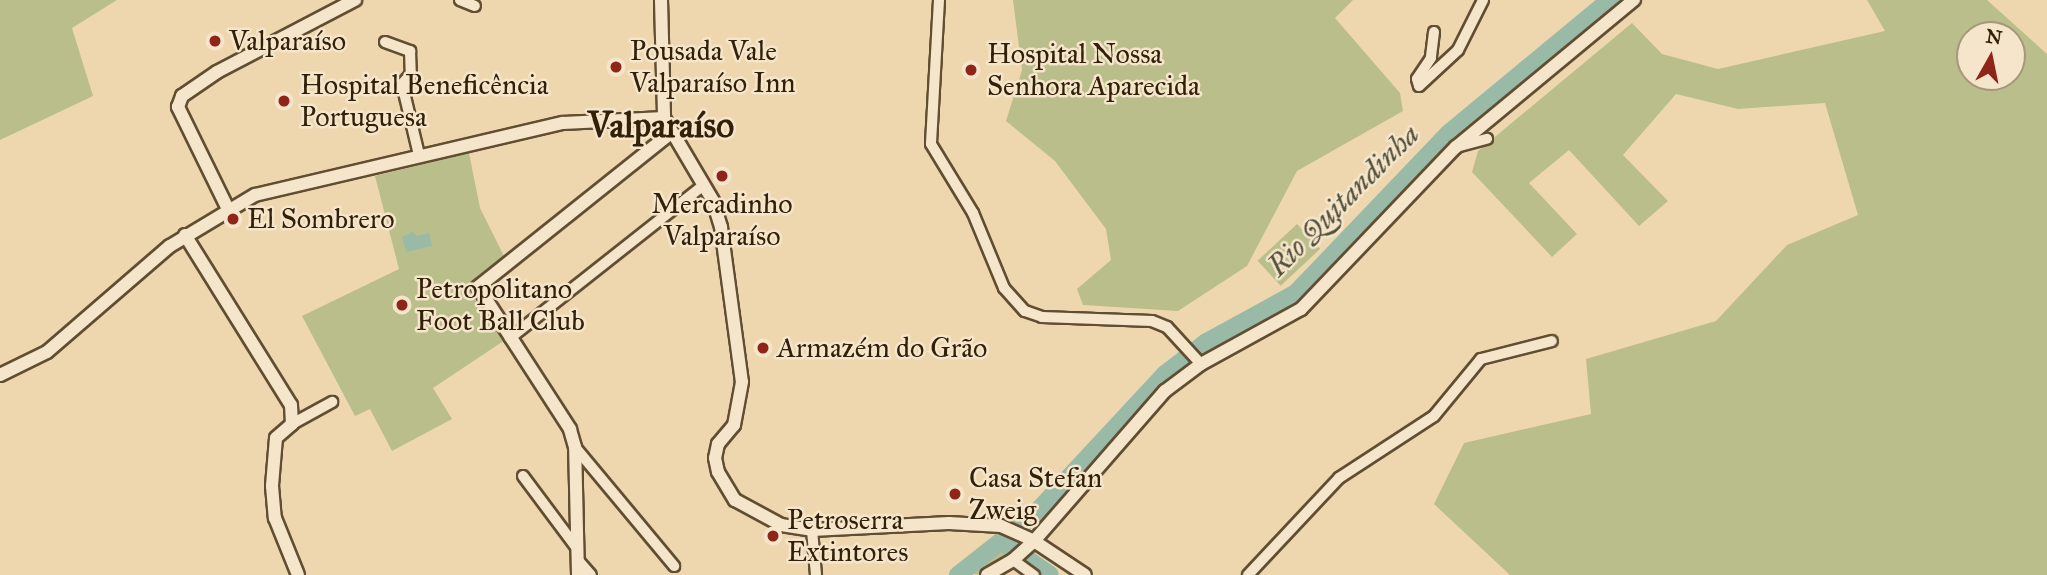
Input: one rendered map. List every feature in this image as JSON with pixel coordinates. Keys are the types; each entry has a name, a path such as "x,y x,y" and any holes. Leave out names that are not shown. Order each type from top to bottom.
{"street":[{"path":"228,209 180,102 186,91 355,0"},
{"path":"460,0 475,6"},
{"path":"661,0 664,118 704,185 721,227 742,382 734,425 718,444 718,472 735,500 757,515 813,530 949,523 1008,528 1034,541 1085,575"},
{"path":"939,0 931,144 973,213 1004,288 1017,305 1033,314 1152,321 1187,345 1200,364"},
{"path":"1434,32 1431,58 1416,82 1419,86 1458,50 1483,0"},
{"path":"988,575 1013,560 1034,541 1166,391 1200,364 1301,309 1456,147 1634,0"},
{"path":"385,42 410,51 411,74 402,84 419,155"},
{"path":"0,375 47,352 185,235 255,195 562,123 664,118"},
{"path":"578,575 575,447 566,418 480,297 481,281 672,132"},
{"path":"1456,147 1487,139"},
{"path":"510,338 704,185"},
{"path":"185,235 291,405 292,424"},
{"path":"1248,575 1339,478 1434,416 1481,359 1552,341"},
{"path":"298,575 275,517 272,486 276,438 292,424 332,402"},
{"path":"575,447 674,566"},
{"path":"523,477 591,575"},
{"path":"813,530 816,575"},
{"path":"1013,560 1034,575"}],"green space":[{"path":"0,0 117,0 72,28 93,96 0,140"},
{"path":"1013,0 1353,0 1335,18 1400,93 1403,111 1297,171 1247,266 1178,311 1083,305 1077,289 1111,260 1106,229 1055,161 1006,121 1022,70"},
{"path":"1867,0 1987,0 2010,21 1956,21 1956,91 2026,91 2026,35 2047,54 2047,575 1510,575 1434,504 1464,443 1591,414 1586,359 1716,321 1787,245 1858,215 1825,103 1738,109 1676,94 1623,155 1668,201 1639,226 1569,150 1529,183 1577,234 1552,257 1472,172 1478,151 1632,23 1662,54 1718,69 1885,31"},
{"name":"Petropolitano Foot Ball Club","path":"469,153 480,208 504,256 478,276 473,295 505,340 433,388 452,419 392,451 370,409 355,416 302,316 399,269 375,176"},
{"path":"1297,224 1320,249 1281,286 1258,261"},
{"path":"1004,546 1016,555 980,575 966,573"}],"shaded area":[{"path":"413,232 417,236 429,233 432,246 406,252 402,237"}],"waterway":[{"name":"Rio Quitandinha","path":"958,575 1034,515 1165,374 1205,343 1296,293 1449,133 1610,0"},
{"path":"1007,545 1050,575"}],"place":[{"name":"Valparaíso","path":"215,41"},
{"name":"Pousada Vale Valparaíso Inn","path":"616,67"},
{"name":"Hospital Nossa Senhora Aparecida","path":"971,70"},
{"name":"Hospital Beneficência Portuguesa","path":"284,101"},
{"name":"Mercadinho Valparaíso","path":"722,176"},
{"name":"El Sombrero","path":"233,219"},
{"name":"Petropolitano Foot Ball Club","path":"402,305"},
{"name":"Armazém do Grão","path":"763,348"},
{"name":"Casa Stefan Zweig","path":"955,494"},
{"name":"Petroserra Extintores","path":"773,536"}],"district":[{"name":"Valparaíso","path":"661,126"}]}
